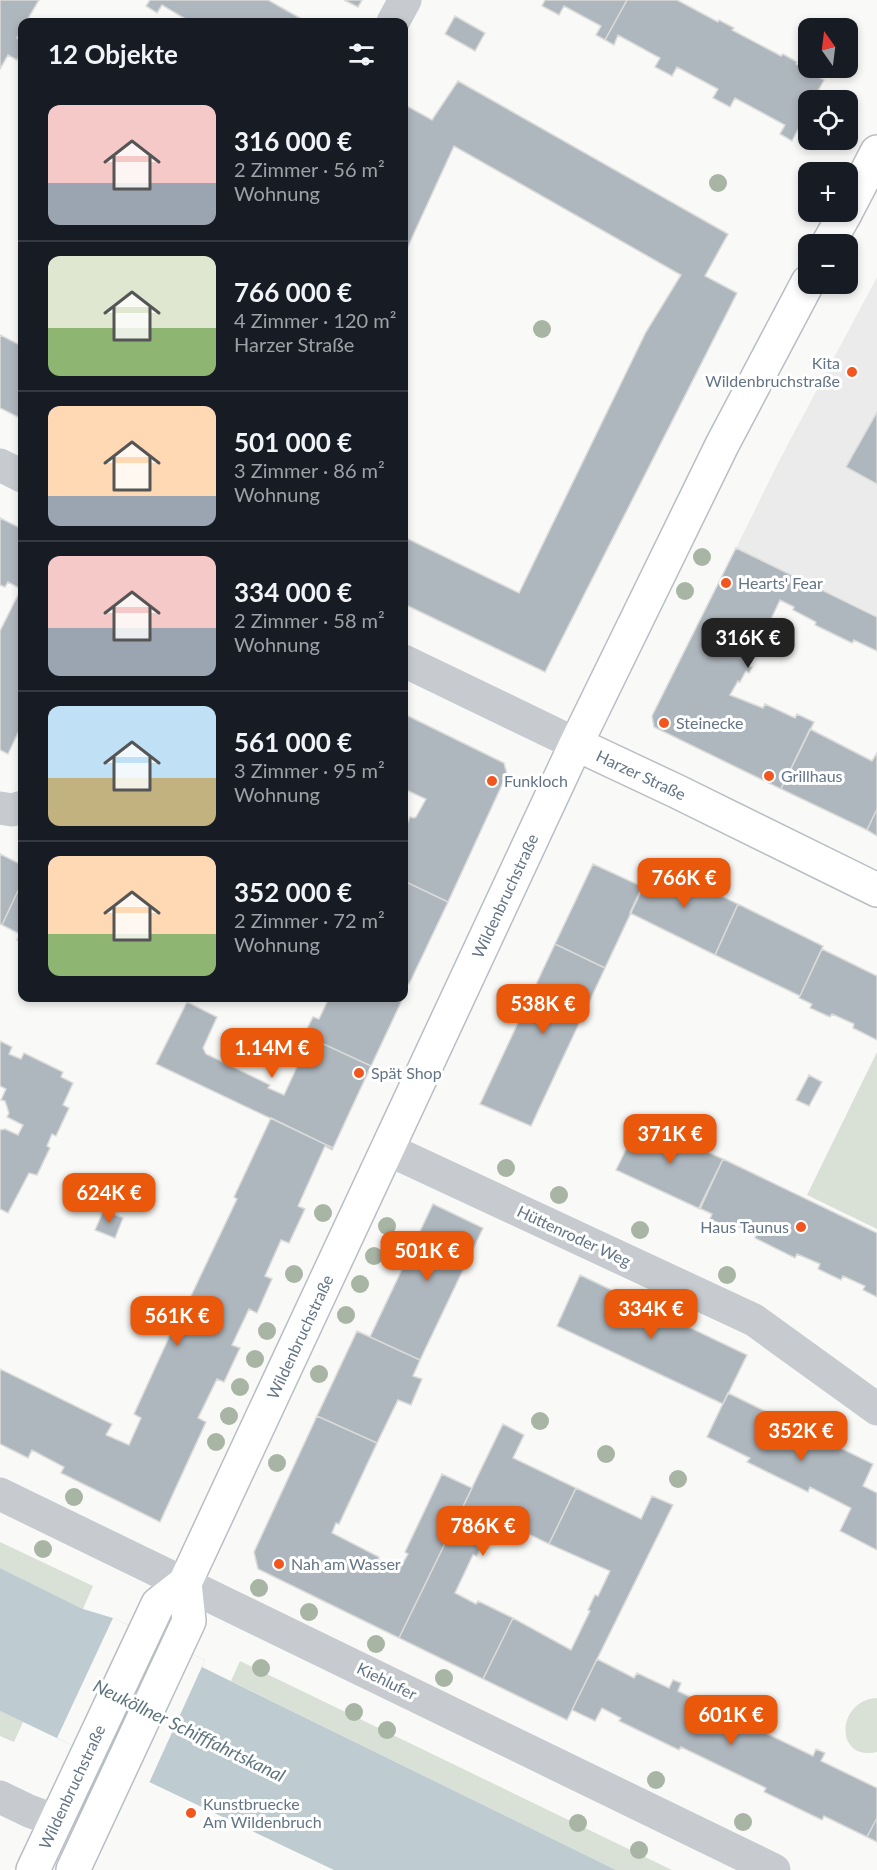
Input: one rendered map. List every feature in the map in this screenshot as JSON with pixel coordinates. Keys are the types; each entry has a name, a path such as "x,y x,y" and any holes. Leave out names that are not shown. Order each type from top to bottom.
{"street":[{"path":"395,18 405,0"},
{"path":"858,189 877,152"},
{"name":"Wildenbruchstraße","path":"33,1870 158,1604 185,1583 576,744 635,627 712,464 802,294"},
{"path":"0,465 18,474"},
{"name":"Harzer Straße","path":"408,664 676,791 877,890"},
{"path":"0,808 12,810 18,808"},
{"name":"Hüttenroder Weg","path":"387,1149 754,1320 877,1409"},
{"name":"Kiehlufer","path":"0,1494 774,1870"},
{"path":"73,1870 189,1621 185,1583"},
{"path":"0,1797 56,1821"}],"shaded area":[{"name":"Kita Wildenbruchstraße","path":"877,277 877,616 736,548 779,461"},
{"path":"877,1052 877,1229 807,1195"},
{"path":"0,1542 93,1586 83,1609 0,1568"},
{"path":"240,1661 672,1870 616,1870 231,1681"},
{"path":"877,1698 877,1752 863,1753 853,1748 847,1740 848,1719 863,1701"},
{"path":"0,1711 23,1722 14,1742 0,1736"}],"water":[{"name":"Neuköllner Schifffahrtskanal","path":"0,1568 83,1609 113,1618 205,1660 202,1667 616,1870 334,1870 0,1711"}],"pier":[{"path":"113,1618 205,1660 149,1783 57,1738"}],"building":[{"path":"0,0 39,0 28,18 18,18 17,60 8,55 0,69"},
{"path":"150,0 268,0 300,18 184,18 162,5 157,13 146,6"},
{"path":"344,0 362,0 358,7"},
{"path":"545,0 627,0 605,40 596,35 601,26 564,6 559,15 542,6"},
{"path":"627,0 677,0 734,28 732,30 781,56 783,54 797,62 798,78 824,80 818,90 798,90 798,129 792,141 780,134 785,125 735,98 730,107 713,98 718,89 677,67 672,76 655,67 660,58 618,35 614,45 605,40"},
{"path":"455,16 485,33 475,51 445,34"},
{"path":"458,81 728,234 705,276 737,293 545,672 408,606 408,539 519,593 646,332 681,275 454,146 408,246 408,107 432,120"},
{"path":"0,335 18,344 18,417 0,408"},
{"path":"877,412 877,484 846,467"},
{"path":"0,518 18,527 18,587 8,582 5,587 0,585"},
{"path":"736,548 877,617 877,651 854,640 852,643 815,625 816,622 780,600 749,666 752,667 749,673 746,671 730,695 763,708 765,704 795,718 797,714 814,722 781,789 654,727 652,716"},
{"path":"18,595 18,733 8,754 0,750 0,631"},
{"path":"408,716 504,763 507,774 448,902 408,883 408,822 410,817 416,817 426,799 408,791"},
{"path":"810,729 872,761 877,753 877,809 867,830 781,789"},
{"path":"877,809 877,836 867,830"},
{"path":"0,854 18,863 18,891 2,925 0,924"},
{"path":"653,863 738,904 715,955 630,913"},
{"path":"593,864 643,887 605,968 555,944"},
{"path":"408,883 448,902 408,983"},
{"path":"18,891 18,933 2,925"},
{"path":"738,904 823,946 800,996 715,955"},
{"path":"555,944 605,968 531,1126 480,1104"},
{"path":"822,949 877,976 877,1040 853,1028 854,1024 832,1014 830,1017 810,1008 812,1004 799,998"},
{"path":"187,1002 217,1017 203,1048 206,1054 270,1085 268,1088 284,1095 302,1056 296,1053 304,1035 371,1066 333,1148 156,1064"},
{"path":"327,1002 401,1002 371,1066 304,1035 313,1017 319,1019"},
{"path":"0,1041 12,1047 9,1054 21,1059 24,1053 63,1072 61,1077 73,1083 63,1105 69,1108 56,1136 52,1134 47,1146 50,1148 37,1175 29,1173 8,1213 0,1209 0,1130 5,1129 18,1135 23,1125 7,1117 9,1113 5,1101 1,1100 6,1089 0,1086"},
{"path":"809,1075 822,1082 809,1106 796,1100"},
{"path":"271,1118 333,1148 332,1150 325,1146 298,1206 305,1209 289,1243 281,1240 265,1276 272,1279 257,1313 249,1309 232,1345 240,1348 224,1382 217,1379 198,1418 206,1422 160,1522 61,1473 64,1467 32,1450 28,1458 0,1444 0,1369 112,1424 106,1435 129,1445 141,1418 134,1414 237,1199 234,1197"},
{"path":"640,1121 723,1159 700,1209 616,1170"},
{"name":"Haus Taunus","path":"723,1159 877,1233 877,1297 863,1290 865,1286 843,1276 841,1280 818,1269 820,1264 797,1254 795,1258 755,1238 756,1235 734,1224 731,1229 710,1219 712,1214 699,1208"},
{"path":"433,1204 483,1228 420,1360 370,1337"},
{"path":"104,1210 123,1218 115,1238 95,1230"},
{"path":"580,1275 747,1355 723,1404 557,1326"},
{"path":"357,1331 420,1360 413,1376 422,1379 411,1405 398,1400 377,1443 317,1416"},
{"path":"728,1393 873,1464 863,1486 877,1493 877,1550 840,1531 851,1508 810,1487 808,1492 747,1462 750,1458 707,1437"},
{"path":"317,1416 377,1443 339,1524 336,1523 332,1533 399,1570 408,1554 405,1552 442,1474 472,1488 399,1638 258,1569 254,1552"},
{"path":"503,1424 524,1435 513,1458 576,1488 549,1544 494,1514 477,1556 473,1555 455,1593 513,1618 483,1679 399,1638"},
{"path":"576,1488 641,1519 652,1496 673,1505 567,1720 483,1679 513,1618 571,1650 590,1611 588,1610 595,1595 598,1596 610,1571 549,1544"},
{"path":"597,1659 634,1678 637,1673 669,1688 673,1680 681,1683 678,1691 813,1756 816,1749 825,1753 821,1761 877,1788 877,1818 867,1837 824,1816 822,1820 764,1792 766,1788 681,1747 679,1750 619,1721 621,1718 602,1708 595,1721 572,1710"},
{"path":"877,1818 877,1842 867,1837"}],"place":[{"name":"Kita Wildenbruchstraße","path":"852,372"},
{"name":"Hearts' Fear","path":"726,583"},
{"name":"Steinecke","path":"664,723"},
{"name":"Grillhaus","path":"769,776"},
{"name":"Funkloch","path":"492,781"},
{"name":"Spät Shop","path":"359,1073"},
{"name":"Haus Taunus","path":"801,1227"},
{"name":"Nah am Wasser","path":"279,1564"},
{"name":"Kunstbruecke Am Wildenbruch","path":"191,1813"}]}
